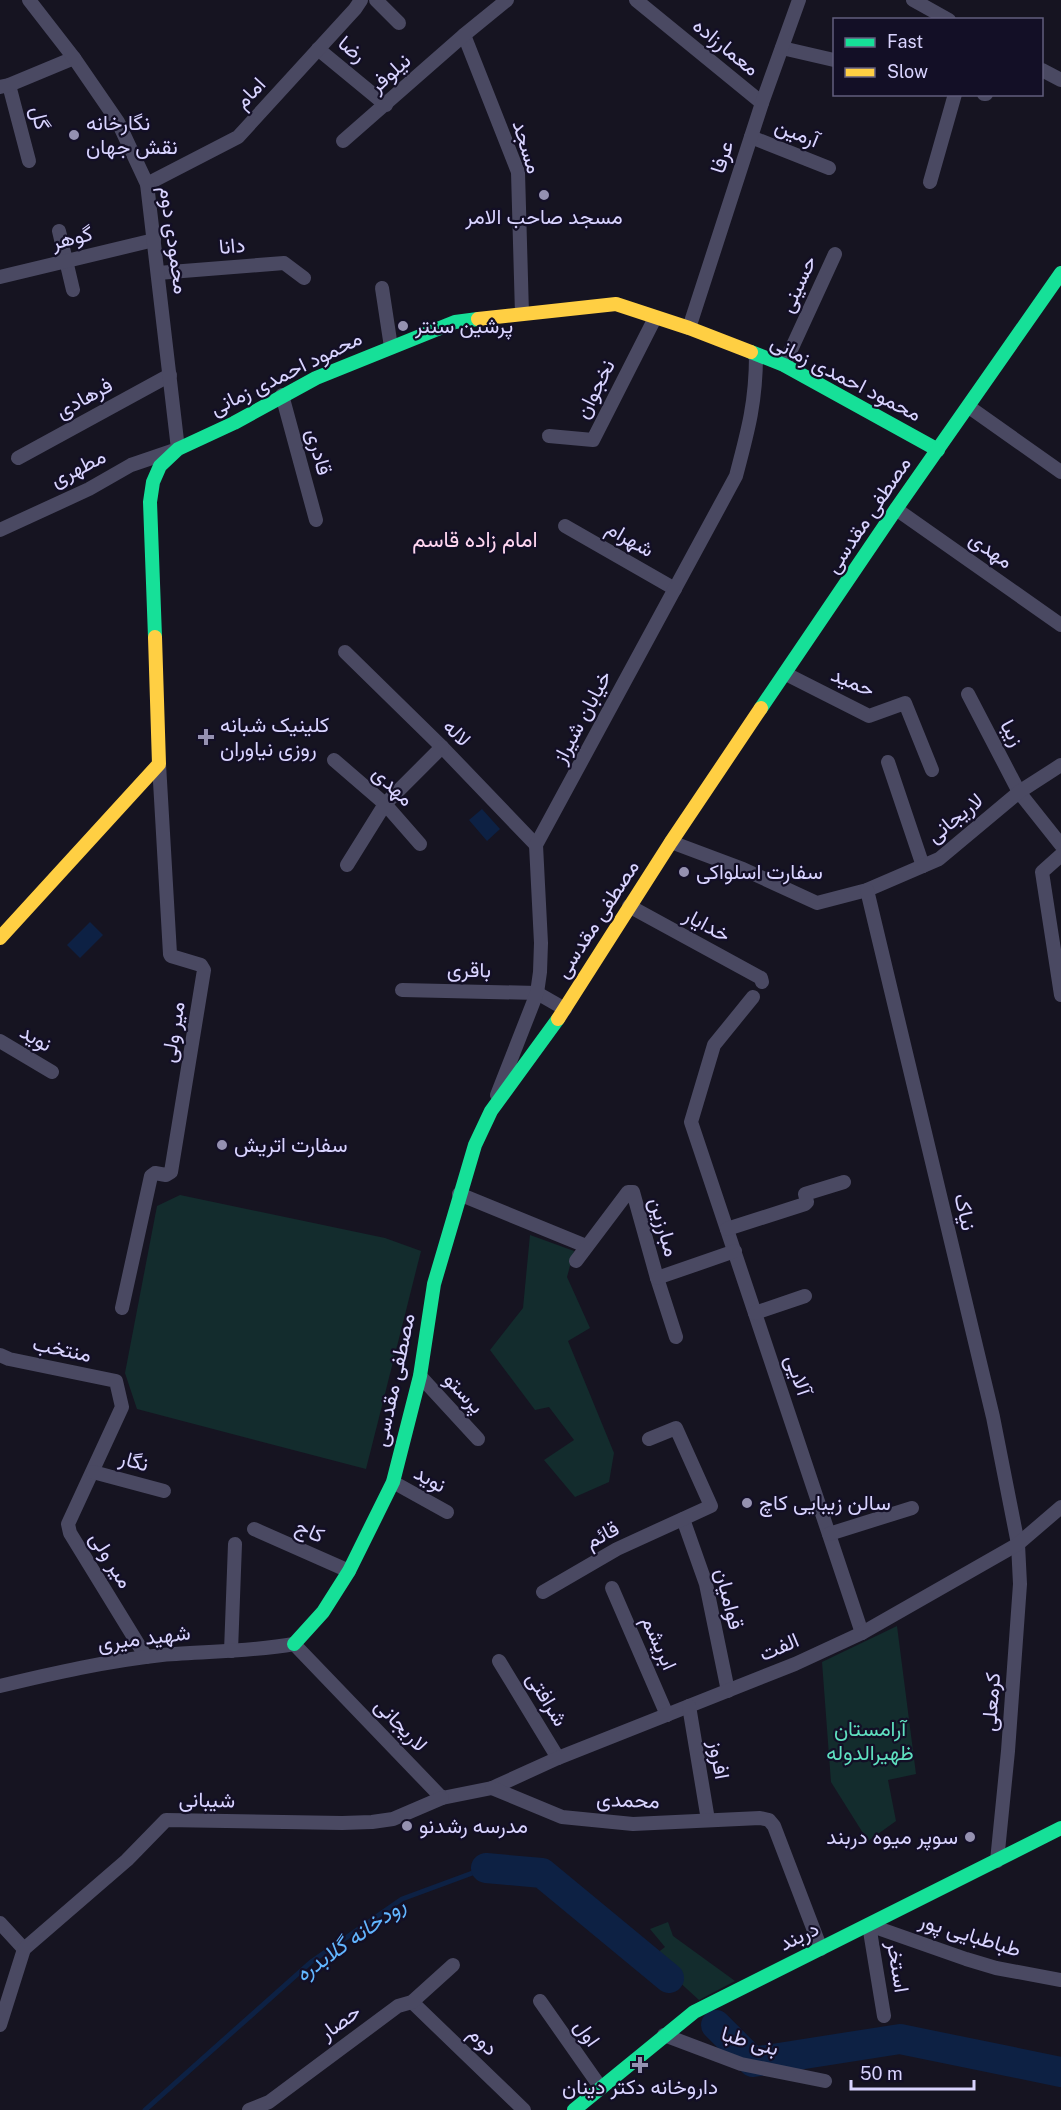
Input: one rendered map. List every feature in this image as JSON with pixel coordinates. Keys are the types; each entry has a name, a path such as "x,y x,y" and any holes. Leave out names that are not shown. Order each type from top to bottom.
{"main road":[{"name":"مصطفی مقدسی","path":"294,1644 323,1612 349,1571 393,1482 420,1376 434,1284 475,1145 491,1111 565,1009 671,842 896,509 1061,273"},
{"name":"محمود احمدی زمانی","path":"159,764 150,502 153,482 160,466 178,449 234,423 282,395 391,346 455,322 616,304 689,328 784,365 938,450"},
{"path":"0,938 159,764"},
{"name":"دربند","path":"574,2110 587,2105 601,2088 694,2012 1061,1828"}],"street":[{"name":"محمودی دوم","path":"28,0 74,58 118,122 147,184 178,449"},
{"path":"376,0 399,23"},
{"name":"معمارزاده","path":"636,0 762,103"},
{"name":"عرفا","path":"689,328 762,103 799,0"},
{"path":"913,0 945,18"},
{"name":"نیلوفر","path":"343,141 386,105 498,2"},
{"name":"امام","path":"147,184 238,136 318,49 355,3"},
{"name":"مسجد","path":"464,35 518,172 522,314"},
{"path":"782,48 833,60"},
{"name":"رضا","path":"318,49 386,105"},
{"path":"4,86 74,58"},
{"path":"1043,71 1061,80"},
{"name":"گل","path":"4,86 29,161"},
{"path":"930,182 954,96"},
{"name":"آرمین","path":"751,137 829,168"},
{"path":"59,231 73,290"},
{"name":"گوهر","path":"0,277 154,240"},
{"name":"حسینی","path":"784,365 835,254"},
{"name":"دانا","path":"158,273 284,263 304,278"},
{"path":"382,288 391,346"},
{"name":"نخجوان","path":"549,436 593,440 655,318"},
{"name":"خیابان شیراز","path":"536,845 736,476 752,419 756,384 756,355"},
{"name":"فرهادی","path":"18,458 170,375"},
{"name":"قادری","path":"282,395 316,520"},
{"path":"969,407 1061,472"},
{"name":"مطهری","path":"0,530 89,489 131,465 178,449"},
{"name":"مهدی","path":"896,509 1061,625"},
{"name":"شهرام","path":"565,526 675,589"},
{"name":"لاله","path":"345,652 442,747 536,845"},
{"name":"حمید","path":"786,674 869,716 905,703 932,770"},
{"name":"زیبا","path":"968,694 1019,792 1061,844"},
{"path":"347,865 385,804 442,747"},
{"name":"مهدی","path":"334,760 385,804 420,844"},
{"path":"888,762 923,866"},
{"name":"میر ولی","path":"122,1308 151,1176 155,1173 166,1175 171,1172 204,970 201,965 170,954 159,764"},
{"name":"لاریجانی","path":"671,842 743,869 817,903 867,890 939,860 1019,792 1061,765"},
{"path":"491,1111 537,993 541,943 536,845"},
{"path":"1061,855 1042,872 1061,995"},
{"name":"نیاک","path":"867,890 993,1417 1018,1544"},
{"name":"خدایار","path":"629,906 761,978 762,982"},
{"name":"باقری","path":"402,990 537,993"},
{"path":"537,993 565,1009"},
{"name":"آلایی","path":"753,997 714,1045 691,1122 862,1633"},
{"name":"نوید","path":"0,1041 52,1072"},
{"path":"727,1229 805,1204 807,1202 806,1193 843,1182"},
{"name":"مبارزین","path":"586,1246 630,1191 633,1192 676,1337"},
{"path":"459,1194 586,1246 576,1261"},
{"path":"657,1278 735,1251"},
{"path":"755,1313 805,1296"},
{"name":"منتخب","path":"0,1355 9,1359 116,1382"},
{"name":"پرستو","path":"420,1376 478,1439"},
{"name":"میر ولی","path":"116,1382 122,1407 68,1524 70,1533 146,1657"},
{"name":"قائم","path":"543,1592 617,1549 711,1506 676,1428 649,1439"},
{"name":"نگار","path":"93,1472 164,1491"},
{"name":"نوید","path":"393,1482 447,1512"},
{"name":"الفت","path":"492,1788 558,1758 795,1664 862,1633 1018,1544 1061,1507"},
{"path":"829,1534 912,1508"},
{"name":"قوامیان","path":"683,1519 706,1584 728,1690"},
{"name":"کاج","path":"254,1529 349,1571"},
{"path":"231,1651 235,1544"},
{"name":"کرمعلی","path":"997,1861 1008,1751 1020,1584 1018,1544"},
{"name":"ابریشم","path":"612,1588 667,1715"},
{"name":"لاریجانی","path":"294,1644 442,1798"},
{"name":"شهید میری","path":"0,1686 83,1666 146,1657 294,1644"},
{"name":"شرافتی","path":"499,1661 558,1758"},
{"name":"افروز","path":"688,1706 708,1820"},
{"path":"442,1798 492,1788"},
{"name":"محمدی","path":"492,1788 562,1817 633,1824 760,1818 769,1820 774,1826 821,1949"},
{"name":"شیبانی","path":"24,1949 127,1860 166,1820 372,1822 393,1819 442,1798"},
{"path":"0,1923 24,1949 0,2025"},
{"name":"طباطبایی پور","path":"869,1925 976,1962 1061,1980"},
{"name":"استخر","path":"869,1925 884,2016"},
{"name":"حصار","path":"249,2110 268,2102 398,2006 412,2002 453,1965"},
{"name":"اول","path":"540,2001 601,2088"},
{"name":"دوم","path":"412,2002 524,2110"},
{"name":"بنی طبا","path":"664,2035 741,2064 825,2080"}],"green space":[{"path":"180,1195 385,1238 421,1251 366,1469 137,1409 125,1373 157,1206"},
{"path":"530,1235 574,1251 567,1277 590,1328 568,1341 614,1453 609,1482 575,1497 544,1460 574,1440 549,1407 535,1410 490,1350 523,1308"},
{"name":"آرامستان ظهیرالدوله","path":"897,1626 916,1774 888,1780 896,1821 868,1841 831,1782 822,1662"},
{"path":"668,1922 673,1936 735,1981 699,2000 652,1957 665,1947 650,1929"}],"water":[{"path":"482,809 500,829 487,841 469,820"},
{"path":"90,922 103,935 80,958 67,945"}],"waterway":[{"name":"رودخانه گلابدره","path":"145,2110 311,1962 402,1899 486,1868"},
{"name":"رودخانه گلابدره","path":"486,1868 542,1873 669,1978"},
{"name":"رودخانه گلابدره","path":"716,2025 753,2062 900,2039 1061,2072"}],"traffic: fast":[{"path":"761,708 896,509 1061,273"},
{"path":"155,637 150,502 153,482 160,466 178,449 234,423 316,378 455,322 478,319"},
{"path":"751,352 784,365 938,450"},
{"path":"294,1644 323,1612 349,1571 393,1482 420,1376 434,1284 475,1145 491,1111 558,1019"},
{"path":"574,2110 694,2012 1061,1828"}],"traffic: slow":[{"path":"478,319 616,304 689,328 751,352"},
{"path":"0,938 159,764 155,637"},
{"path":"558,1019 671,842 761,708"}],"place":[{"name":"نگارخانه نقش جهان","path":"74,135"},
{"name":"مسجد صاحب الامر","path":"544,195"},
{"name":"پرشین سنتر","path":"403,326"},
{"name":"کلینیک شبانه روزی نیاوران","path":"206,737"},
{"name":"سفارت اسلواکی","path":"684,872"},
{"name":"سفارت اتریش","path":"222,1145"},
{"name":"سالن زیبایی کاچ","path":"747,1503"},
{"name":"مدرسه رشدنو","path":"407,1826"},
{"name":"سوپر میوه دربند","path":"970,1837"},
{"name":"داروخانه دکتر دینان","path":"640,2065"}],"district":[{"name":"امام زاده قاسم","path":"475,539"}]}
